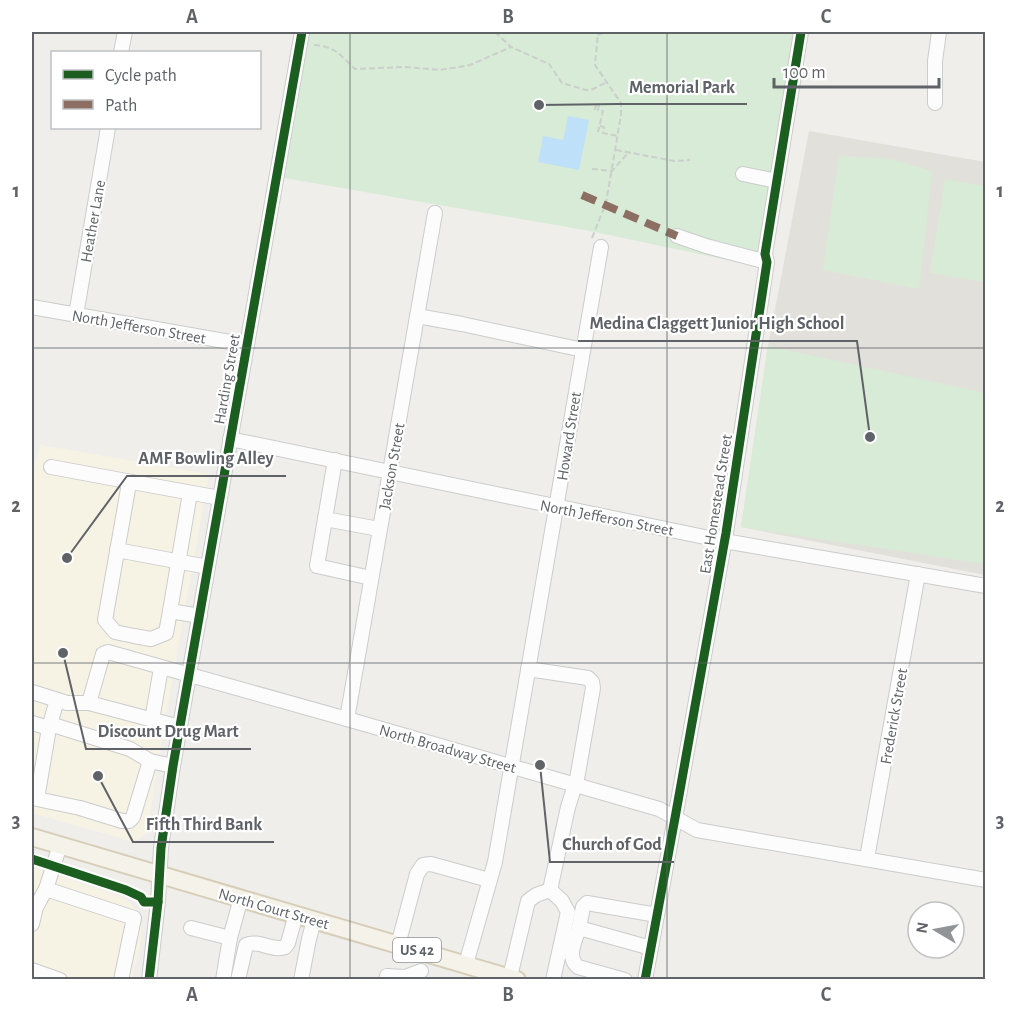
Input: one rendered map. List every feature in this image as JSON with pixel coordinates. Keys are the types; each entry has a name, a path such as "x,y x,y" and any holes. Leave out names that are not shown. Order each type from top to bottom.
{"main road":[{"name":"North Court Street","path":"32,837 428,953 475,971 508,978"}],"street":[{"path":"121,51 125,32"},
{"name":"Harding Street","path":"149,980 158,902 161,848 173,766 302,32"},
{"name":"East Homestead Street","path":"645,980 724,541 767,262 765,254 801,32"},
{"path":"935,103 934,61 939,32"},
{"name":"Heather Lane","path":"76,315 108,129"},
{"path":"743,174 777,181"},
{"name":"Jackson Street","path":"347,719 435,213"},
{"path":"677,236 767,262"},
{"name":"Howard Street","path":"475,971 489,880 495,862 601,247"},
{"name":"North Jefferson Street","path":"32,310 76,315 247,345"},
{"path":"417,316 583,350"},
{"name":"North Jefferson Street","path":"230,439 724,541 986,586"},
{"path":"335,460 317,566 371,578"},
{"path":"51,467 220,498"},
{"path":"132,482 128,489 105,620 115,632 151,639 166,633 190,493"},
{"path":"325,519 379,529"},
{"path":"117,550 208,567"},
{"name":"Frederick Street","path":"867,858 918,573"},
{"path":"170,611 200,616"},
{"name":"North Broadway Street","path":"89,702 105,652 659,809 697,830 986,880"},
{"path":"152,720 161,668"},
{"path":"528,669 585,677 591,680 593,688 581,762 568,807 550,890"},
{"path":"32,692 67,703 89,702 180,727"},
{"path":"57,700 50,726 38,755 34,799 129,821 134,817 150,761"},
{"path":"32,723 130,749 150,761 173,766"},
{"path":"32,924 36,907 45,889 60,845"},
{"path":"398,945 417,874 423,865 431,864 489,880"},
{"path":"45,889 155,924"},
{"path":"508,978 528,901 550,890"},
{"path":"550,890 562,901 568,912 553,980"},
{"path":"223,980 230,938 241,898"},
{"path":"625,980 574,964 572,954 583,907 587,903 657,915"},
{"path":"238,980 246,945 252,943 279,949 285,947 296,914"},
{"path":"121,980 134,918"},
{"path":"302,980 314,920"},
{"path":"191,928 230,938"},
{"path":"579,928 651,948"},
{"path":"386,980 387,976 420,975 428,953"},
{"path":"32,970 60,980"}],"path":[{"path":"495,32 511,47 549,64 562,83 586,90 607,82"},
{"path":"598,35 605,32"},
{"path":"314,45 334,49 354,69 404,66 440,70 470,65 511,47"},
{"path":"595,110 596,104 599,105 598,111 603,111 598,132"},
{"path":"600,126 604,126 603,133 618,136"},
{"path":"616,150 674,161 690,160"},
{"path":"592,169 612,171 629,152"}],"shaded area":[{"path":"809,131 985,162 985,575 741,527 768,346"},
{"path":"40,445 209,474 147,833 135,842 32,813 32,476"},
{"path":"32,867 125,898 141,915 141,942 132,979 32,979"}],"green space":[{"path":"310,32 794,32 756,266 590,231 284,178"},
{"path":"839,156 890,159 932,171 919,289 823,270"},
{"path":"945,179 985,186 985,282 930,273"},
{"path":"768,346 985,393 985,564 741,527"}],"water":[{"path":"568,116 589,120 579,170 538,162 543,136 563,140"}],"marked path":[{"path":"582,195 677,236"}],"cycle path":[{"path":"149,980 158,902 161,848 173,766 302,32"},
{"path":"645,980 726,533 767,262 765,254 801,32"},
{"path":"32,859 126,890 141,897 144,902 158,902"}],"place":[{"name":"Memorial Park","path":"539,105"},
{"name":"Medina Claggett Junior High School","path":"870,437"},
{"name":"AMF Bowling Alley","path":"67,558"},
{"name":"Discount Drug Mart","path":"63,653"},
{"name":"Church of God","path":"540,765"},
{"name":"Fifth Third Bank","path":"98,776"}]}
